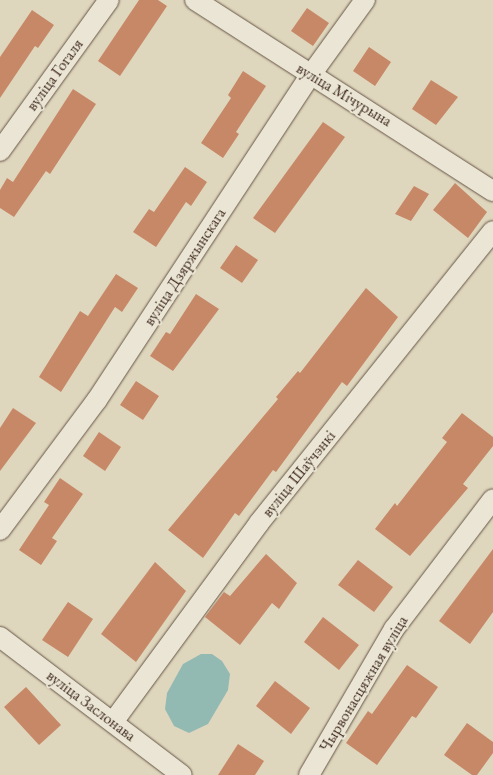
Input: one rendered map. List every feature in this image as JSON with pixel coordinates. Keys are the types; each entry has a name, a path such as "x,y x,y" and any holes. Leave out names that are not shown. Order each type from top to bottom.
{"street":[{"name":"вуліца Гогаля","path":"0,151 109,0"},
{"name":"вуліца Мічурына","path":"195,0 310,76 364,106 493,191"},
{"name":"вуліца Дзяржынскага","path":"0,530 97,400 310,76 365,0"},
{"name":"вуліца Шаўчэнкі","path":"113,722 259,523 493,231"},
{"name":"Чырвонасцяжная вуліца","path":"309,775 394,629 493,499"},
{"name":"вуліца Заслонава","path":"0,637 182,775"}],"water":[{"path":"201,654 212,654 222,661 230,674 228,690 208,724 189,733 174,726 165,709 167,693 183,664"}],"building":[{"path":"139,0 158,0 167,6 120,76 98,61"},
{"path":"307,8 329,23 313,46 291,31"},
{"path":"32,10 54,25 38,48 35,46 0,98 0,57"},
{"path":"369,47 391,62 375,86 353,71"},
{"path":"243,71 266,86 236,132 239,134 223,158 201,143 231,98 228,95"},
{"path":"431,80 458,97 436,125 412,109"},
{"path":"73,89 96,104 50,174 46,171 14,217 0,208 0,190 7,178 13,182"},
{"path":"323,122 345,137 275,233 253,218"},
{"path":"185,167 207,182 191,206 186,202 156,247 133,232 149,209 154,212"},
{"path":"455,183 487,212 468,238 433,210"},
{"path":"414,186 429,194 411,221 395,214"},
{"path":"236,245 258,260 242,283 220,268"},
{"path":"116,274 138,288 122,312 115,307 61,392 39,377 80,311 88,316"},
{"path":"366,288 398,317 347,386 342,382 276,472 273,470 239,516 235,513 203,558 168,530 278,399 276,397 298,371 300,373"},
{"path":"196,294 219,309 173,371 150,356 166,332 170,334"},
{"path":"136,381 159,396 143,420 120,405"},
{"path":"13,408 36,423 0,471 0,428"},
{"path":"462,413 493,437 493,446 463,484 468,488 410,556 375,529 395,503 397,506 447,442 442,438"},
{"path":"99,432 121,447 105,471 83,456"},
{"path":"60,478 83,494 52,538 57,541 41,565 19,550 49,505 44,502"},
{"path":"493,549 493,612 470,644 439,621"},
{"path":"266,554 297,583 279,609 272,603 240,645 205,617 224,592 230,596"},
{"path":"358,560 393,587 374,612 338,585"},
{"path":"155,562 186,591 136,662 101,634"},
{"path":"68,602 93,619 68,657 42,640"},
{"path":"323,617 359,645 339,670 304,642"},
{"path":"407,665 438,687 416,718 412,716 377,765 346,743 368,711 372,714"},
{"path":"275,681 310,708 291,734 256,706"},
{"path":"26,687 61,725 39,745 4,707"},
{"path":"467,723 493,742 493,753 477,775 472,775 444,755"},
{"path":"238,744 264,761 255,775 218,775"}]}
